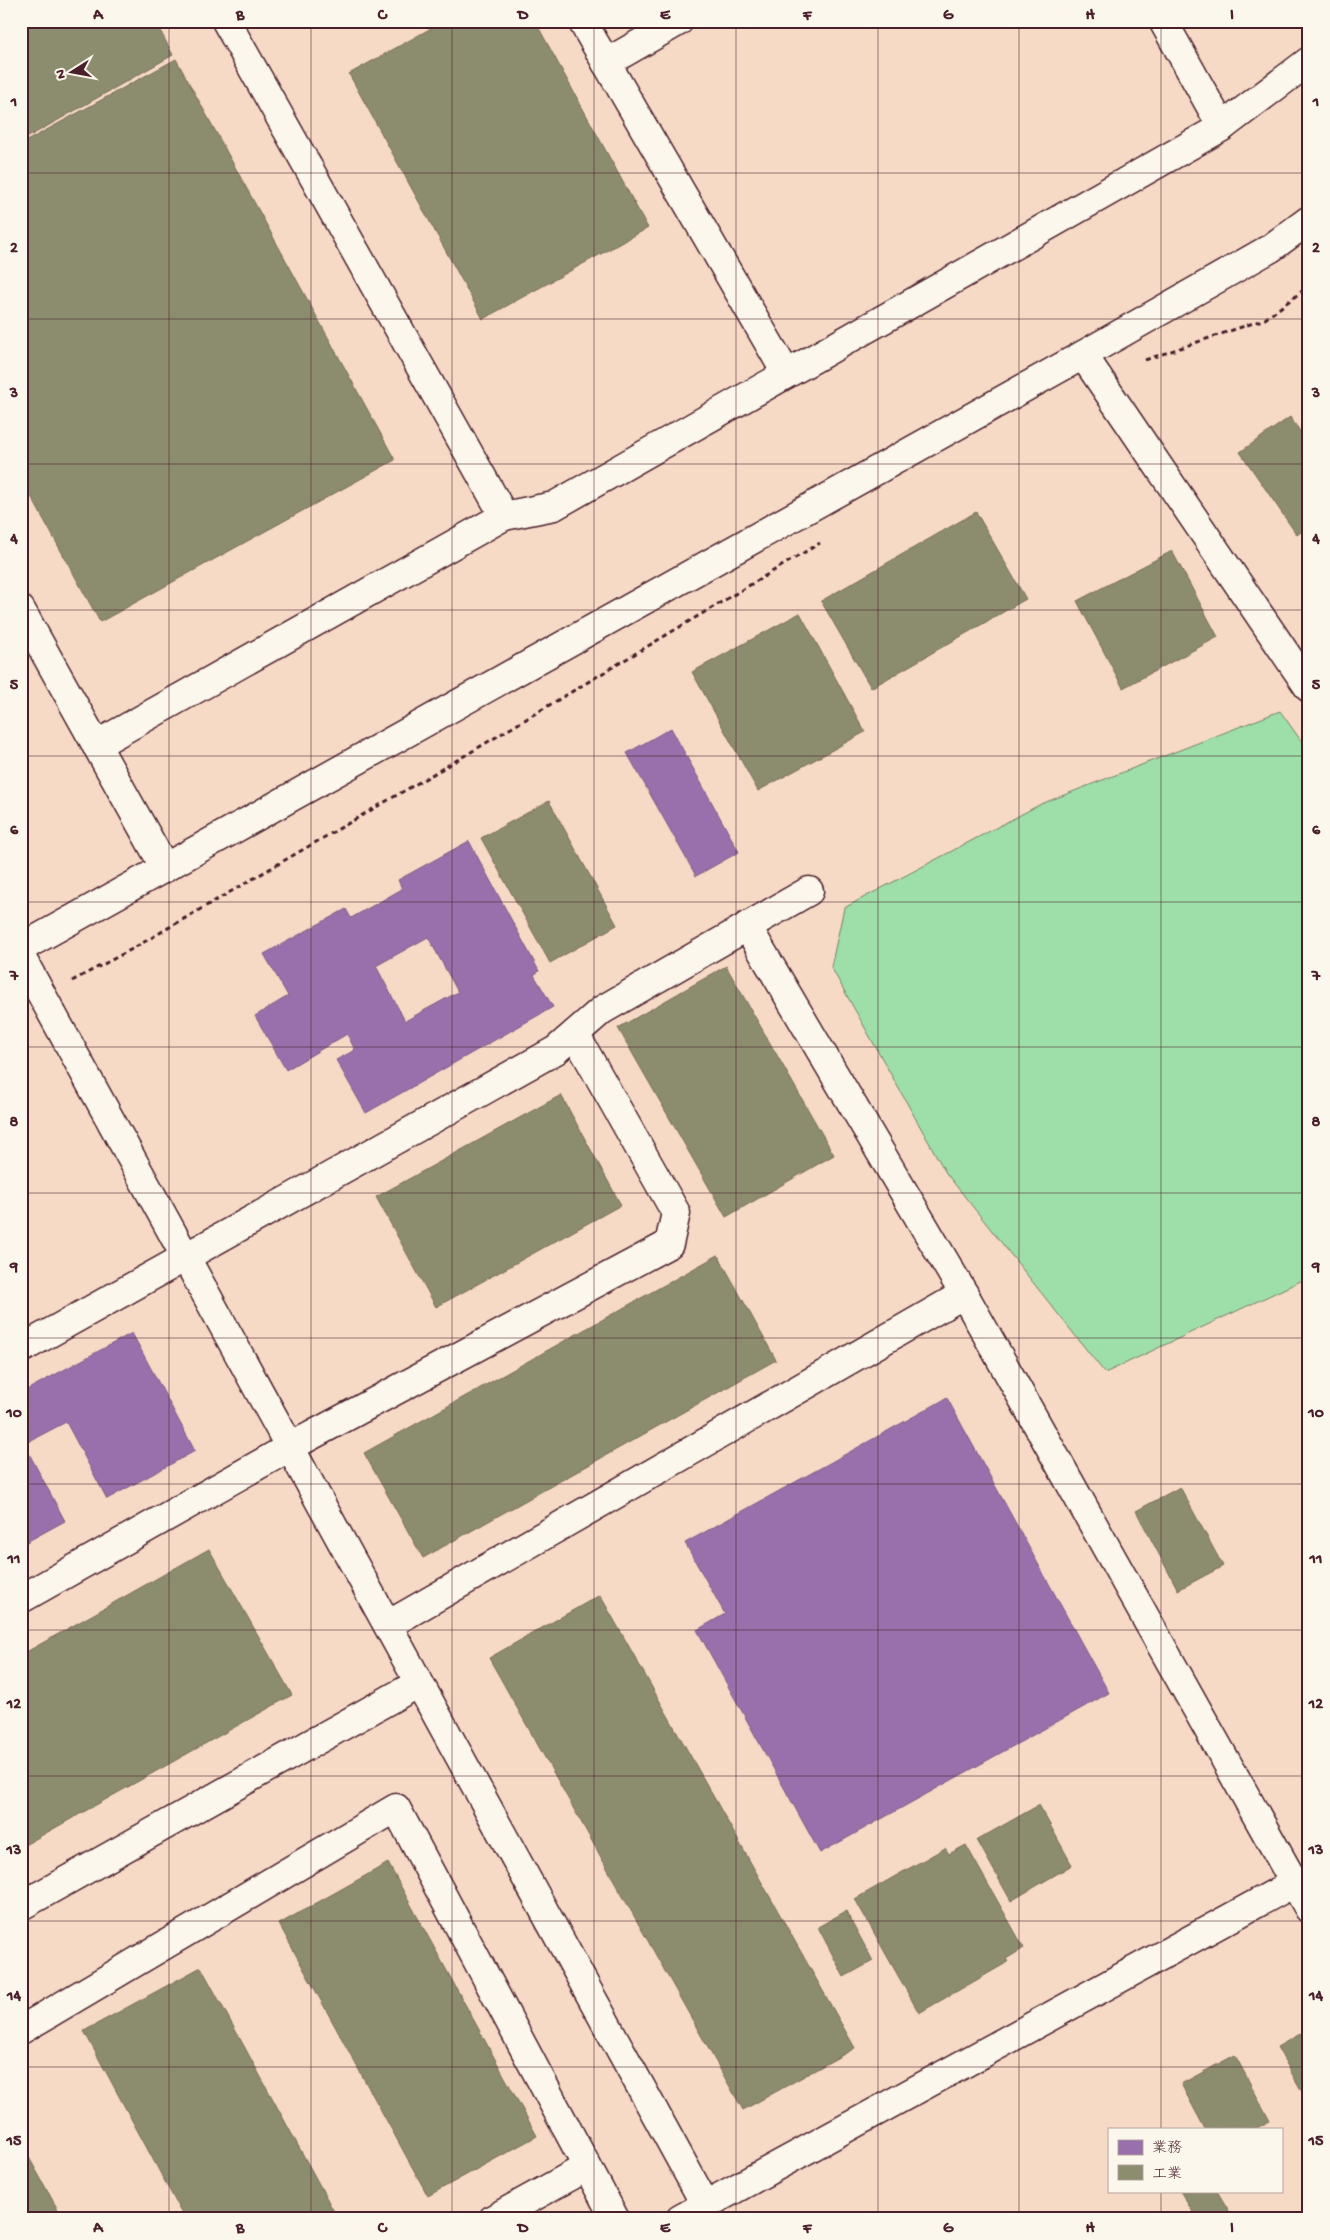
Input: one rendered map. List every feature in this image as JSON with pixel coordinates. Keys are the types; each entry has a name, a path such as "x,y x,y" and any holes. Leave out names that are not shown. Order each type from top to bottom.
{"street":[{"path":"226,21 504,516"},
{"path":"582,21 786,373"},
{"path":"606,62 679,21"},
{"path":"1163,21 1222,127"},
{"path":"96,745 504,516 554,506 1222,127 1309,61"},
{"path":"21,948 1091,366 1271,248 1309,220"},
{"path":"1091,366 1309,688"},
{"path":"21,610 165,868"},
{"path":"21,1349 556,1050 602,1010 809,891"},
{"path":"748,926 964,1294 1309,1909"},
{"path":"21,956 705,2204"},
{"path":"21,1598 290,1447 669,1244 676,1212 575,1034"},
{"path":"388,1625 964,1294"},
{"path":"21,1906 419,1683"},
{"path":"21,2030 396,1808 615,2219"},
{"path":"680,2219 1294,1883"},
{"path":"493,2219 587,2166"}],"path":[{"path":"1091,366 1265,318 1309,286"},
{"path":"43,997 132,948 479,747 827,539"}],"shaded area":[{"path":"21,21 1309,21 1309,2219 21,2219"}],"green space":[{"path":"1280,711 1309,752 1309,1277 1105,1373 946,1173 831,967 844,908 1041,804"}],"building: 業務":[{"path":"671,728 739,852 696,876 627,753"},
{"path":"469,841 539,971 534,975 553,1007 366,1113 336,1060 355,1050 347,1034 286,1070 255,1016 288,996 264,954 346,909 351,918 402,889 398,880","holes":["428,937 458,992 405,1021 376,966"]},
{"path":"132,1333 195,1451 107,1499 66,1422 24,1444 65,1521 21,1545 21,1393"},
{"path":"947,1398 1109,1693 820,1853 697,1630 725,1614 685,1543"}],"building: 工業":[{"path":"21,21 155,21 173,55 21,141"},
{"path":"444,21 535,21 648,228 483,319 349,74"},
{"path":"176,59 395,460 100,622 21,478 21,144"},
{"path":"1290,417 1309,444 1309,526 1297,535 1240,452"},
{"path":"976,512 1026,599 871,688 821,601"},
{"path":"1172,551 1218,637 1123,688 1077,601"},
{"path":"800,613 865,732 758,791 692,672"},
{"path":"549,801 617,925 550,963 481,838"},
{"path":"726,966 834,1155 726,1217 618,1028"},
{"path":"561,1095 621,1205 436,1307 376,1197"},
{"path":"718,1255 776,1360 423,1558 364,1453"},
{"path":"1180,1487 1223,1566 1178,1590 1136,1511"},
{"path":"209,1549 292,1695 21,1847 21,1655"},
{"path":"600,1595 855,2048 743,2110 489,1658"},
{"path":"1039,1805 1072,1865 1011,1901 977,1840"},
{"path":"966,1845 1024,1948 1006,1959 1008,1962 919,2013 855,1899 945,1848 949,1854"},
{"path":"388,1863 537,2136 428,2196 279,1924"},
{"path":"846,1911 873,1961 844,1977 818,1927"},
{"path":"201,1967 338,2219 185,2219 84,2031"},
{"path":"1309,2029 1309,2104 1277,2047"},
{"path":"1235,2055 1270,2121 1257,2128 1204,2128 1181,2084"},
{"path":"21,2143 63,2219 21,2219"},
{"path":"1181,2192 1218,2192 1232,2216 1228,2219 1197,2219"}]}
